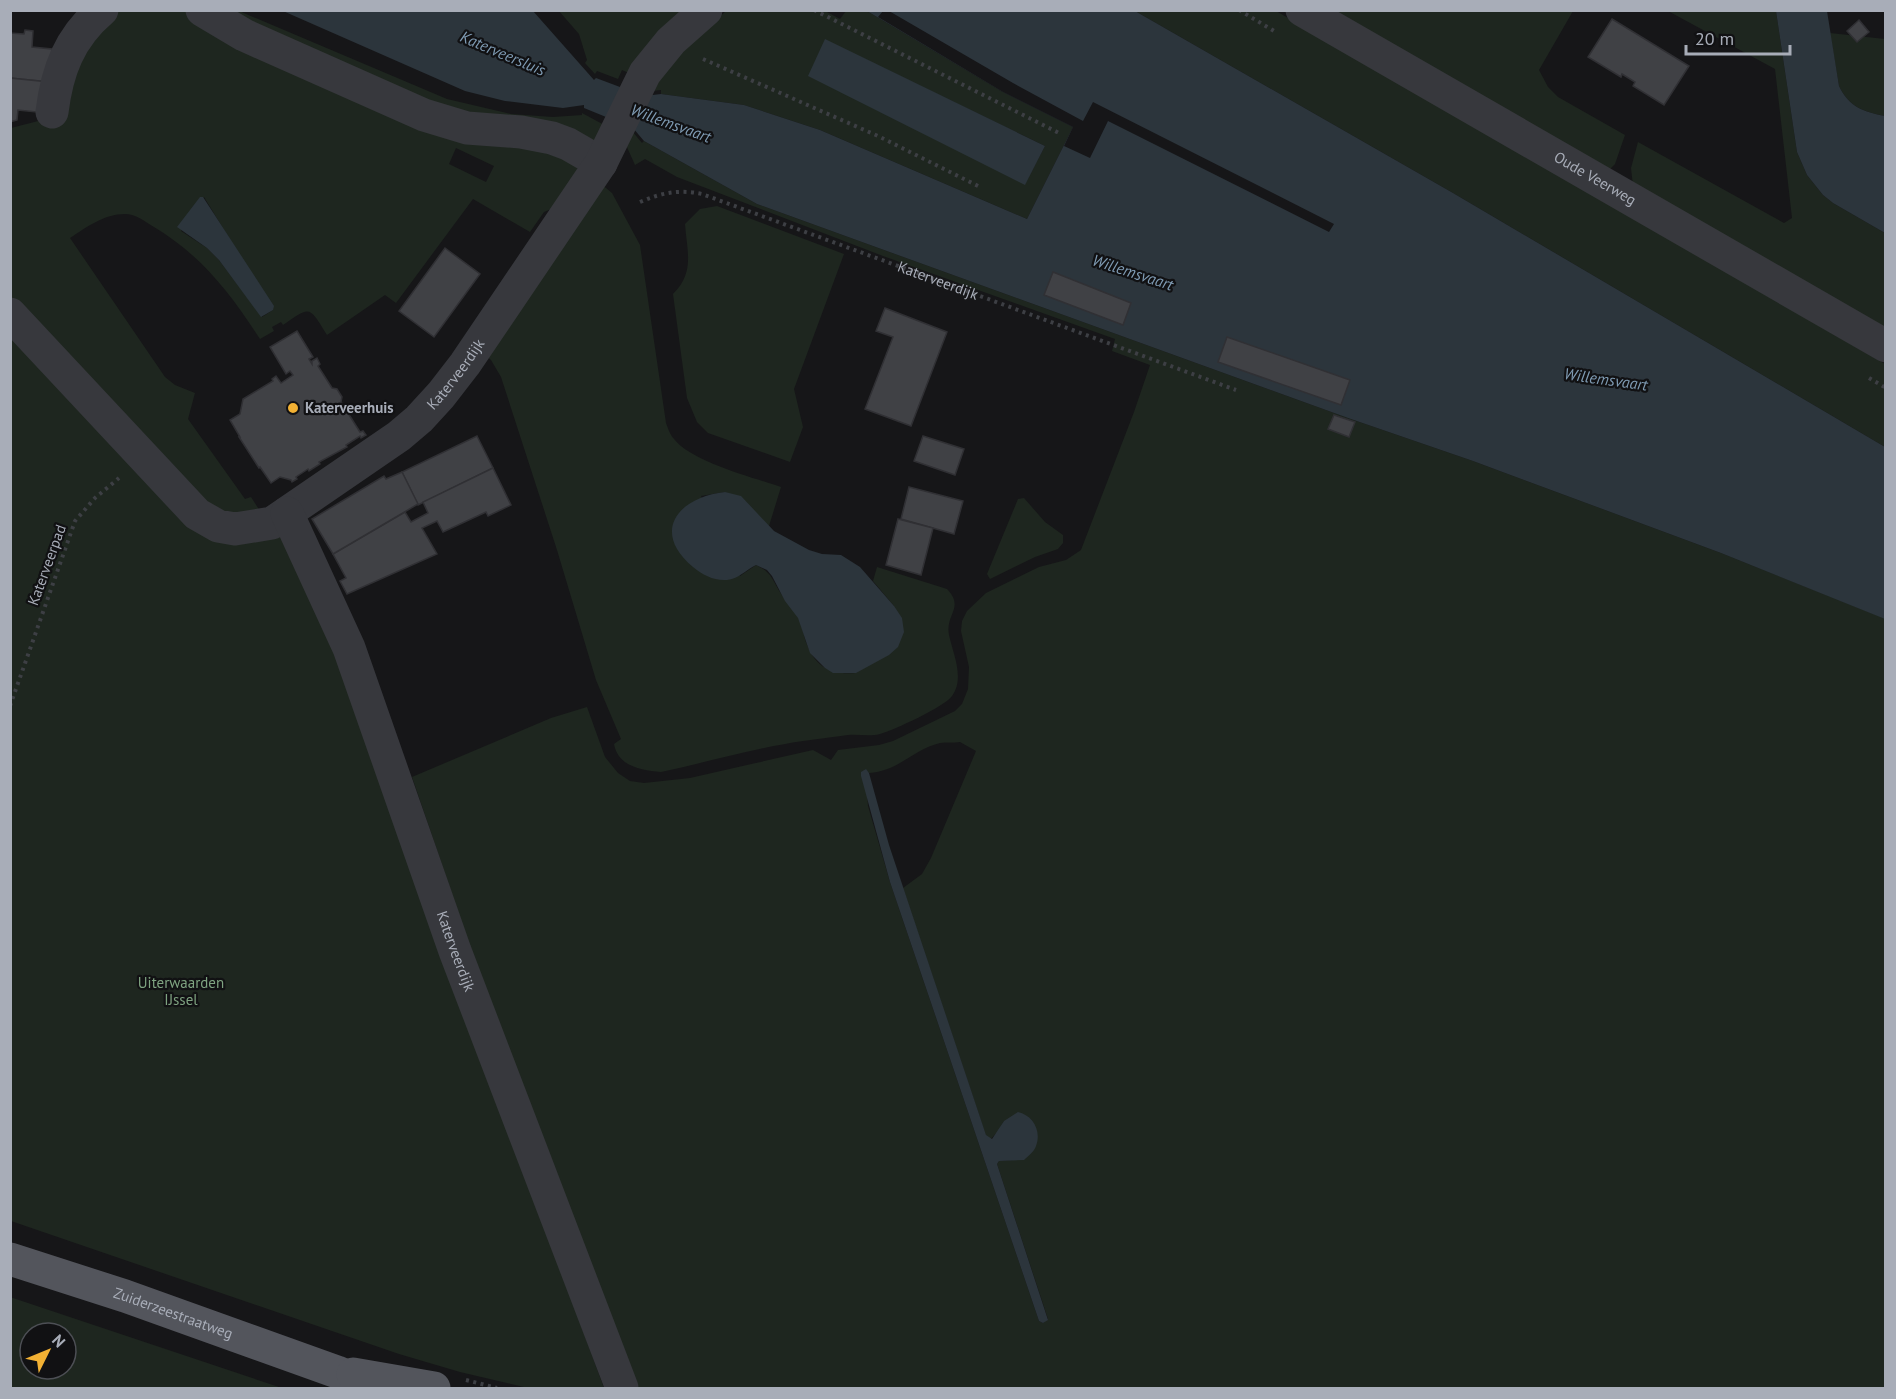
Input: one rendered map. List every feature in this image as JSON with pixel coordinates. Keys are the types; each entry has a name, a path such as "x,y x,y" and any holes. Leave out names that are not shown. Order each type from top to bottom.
{"main road":[{"name":"Zuiderzeestraatweg","path":"10,1259 125,1296 337,1372 374,1389"},
{"name":"Zuiderzeestraatweg","path":"337,1372 434,1389"}],"street":[{"path":"52,112 56,84 72,45 84,28 102,10"},
{"path":"202,10 244,35 424,115 467,128 521,132 552,138 568,144 601,163"},
{"name":"Katerveerdijk","path":"10,314 197,514 218,526 235,529 272,523 399,436 441,395 465,364 601,163 636,87 645,73 671,41 706,10"},
{"name":"Oude Veerweg","path":"1302,10 1886,346"},
{"name":"Katerveerdijk","path":"287,513 349,648 455,951 622,1389"}],"path":[{"path":"814,10 1061,134"},
{"path":"671,41 688,53 878,136 980,187"},
{"name":"Katerveerdijk","path":"640,202 668,192 685,190 702,194 1236,390"},
{"name":"Katerveerpad","path":"10,706 75,522 95,498 144,458"}],"green space":[{"path":"112,11 189,11 509,140 577,164 577,172 556,207 544,212 530,232 473,199 396,303 385,295 327,335 313,314 304,312 283,325 281,322 272,327 274,331 260,339 238,306 201,263 171,238 129,214 110,216 70,238 165,377 175,385 195,393 188,419 245,499 251,497 262,514 215,511 11,300 11,128 42,120","holes":["456,148 494,166 486,182 449,164","204,197 273,310 262,317 219,260 207,248 181,231"]},
{"path":"215,11 239,11 447,99 511,114 553,117 582,115 582,113 608,127 599,143 477,122"},
{"path":"559,11 685,11 631,74 622,70 618,79 597,71 595,74 585,63 587,60 579,34"},
{"path":"726,11 825,11 840,19 846,11 867,11 1003,92 1073,127 1027,219 820,130 744,105 661,94 661,90 644,92 648,83","holes":["825,40 1045,146 1025,184"]},
{"path":"1135,11 1276,11 1885,364 1885,447 1453,193"},
{"path":"1329,11 1573,11 1539,70 1548,87 1558,97 1625,135 1615,164 1610,169"},
{"path":"1668,11 1776,11 1797,152 1807,175 1823,195 1833,203 1885,233 1885,333 1633,186 1631,168 1638,142 1784,223 1792,218 1775,69"},
{"path":"1830,33 1885,39 1885,116 1870,113 1852,104 1843,93 1839,86"},
{"path":"632,131 642,143 644,141 757,204 1473,461 1721,553 1886,619 1885,1388 638,1388 538,1145 412,777 551,718 587,707 605,757 618,773 630,781 644,783 690,778 813,750 831,760 838,750 893,741 955,711 962,704 968,689 969,667 961,631 962,621 967,611 986,593 1039,567 1066,560 1081,550 1150,365 1112,351 1115,339 883,256 677,177 645,159 635,165 626,145","holes":["960,742 976,751 931,858 922,874 903,888 986,1136 990,1140 1004,1121 1013,1160 999,1161 997,1164 1048,1319 1043,1323 1039,1321 890,882 868,806 865,769 869,773 889,768 940,743"]},
{"path":"600,183 612,193 640,245 666,423 671,436 694,455 708,462 781,487 769,526 725,492 701,496 740,576 756,565 768,573 799,619 814,658 825,668 838,673 856,673 894,606 873,581 877,567 947,589 954,601 949,635 957,666 958,682 952,696 947,701 907,723 880,734 848,735 785,744 661,772 632,766 620,758 614,744 621,739 596,680 501,377 491,360 484,354"},
{"path":"717,206 844,254 794,389 803,427 790,462 708,433 697,422 687,398 673,294 680,286 687,270 685,224 700,209"},
{"name":"Uiterwaarden IJssel","path":"11,326 186,514 278,536 285,541 318,607 604,1388 528,1388 460,1372 399,1354 11,1221"},
{"path":"1024,498 1045,522 1063,535 1063,543 1058,549 1035,557 990,579 987,574 1018,499"},
{"path":"10,1297 282,1388 11,1388"}],"water":[{"path":"283,11 533,11 594,80 596,78 644,96 661,94 744,105 820,130 1027,219 1073,127 1003,92 867,11 1135,11 1453,193 1885,447 1885,619 1721,553 1473,461 757,204 644,141 633,128 584,108 584,105 563,108 505,101 465,91"},
{"path":"1776,11 1827,11 1839,86 1852,104 1870,113 1885,116 1885,233 1833,203 1823,195 1807,175 1797,152"},
{"path":"825,39 1045,146 1025,185 808,76"},
{"path":"200,197 203,197 274,306 273,310 261,317 219,260 207,248 177,227"},
{"path":"725,492 741,496 774,531 809,550 822,554 841,555 860,567 902,618 904,632 898,647 889,655 856,673 833,673 810,653 798,618 767,570 756,565 735,578 718,580 693,567 680,554 673,541 672,529 676,518 683,508 695,501"},
{"path":"866,769 889,845 986,1135 992,1139 1004,1121 1018,1112 1028,1116 1037,1129 1036,1146 1024,1160 999,1161 997,1164 1048,1320 1043,1323 1039,1321 890,882 861,776 861,772"}],"pier":[{"path":"883,11 889,11 1083,121 1093,102 1334,224 1329,232 1108,121 1090,158 1064,146 1073,127 1003,92 878,17"}],"building":[{"path":"1612,19 1689,66 1664,105 1633,86 1635,82 1622,74 1621,77 1588,57"},
{"path":"1859,20 1869,32 1857,42 1847,31"},
{"path":"25,30 33,31 32,47 52,49 49,82 10,78 10,33 24,34"},
{"path":"10,78 49,82 46,113 18,110 17,120 10,122"},
{"path":"445,248 480,274 434,337 399,311"},
{"path":"1053,272 1131,303 1123,325 1044,295"},
{"path":"885,308 947,332 911,426 865,409 893,337 876,331"},
{"name":"Katerveerhuis","path":"297,331 313,357 309,359 312,364 312,361 317,358 320,364 318,366 332,388 337,389 342,397 341,402 360,432 363,431 366,435 361,438 360,436 346,445 347,447 319,462 320,464 309,471 308,469 292,482 280,477 271,483 259,468 230,420 240,414 243,399 273,381 272,379 276,376 281,383 293,375 290,371 286,374 270,347"},
{"path":"1227,337 1350,380 1341,405 1218,362"},
{"path":"1334,415 1355,422 1349,437 1328,429"},
{"path":"477,436 493,468 418,505 402,472"},
{"path":"923,436 964,449 955,475 914,461"},
{"path":"493,468 511,505 488,516 486,512 443,532 437,521 422,528 437,554 347,594 340,581 346,578 333,554 405,512 411,522 428,513 423,502"},
{"path":"402,472 418,504 333,554 312,519 384,476 386,479"},
{"path":"909,487 963,501 954,534 901,519"},
{"path":"898,519 933,528 921,575 886,565"}],"place":[{"name":"Katerveerhuis","path":"293,408"}],"water label":[{"name":"Katerveersluis","path":"503,53"},
{"name":"Willemsvaart","path":"671,123"},
{"name":"Willemsvaart","path":"1133,272"},
{"name":"Willemsvaart","path":"1606,379"}]}
